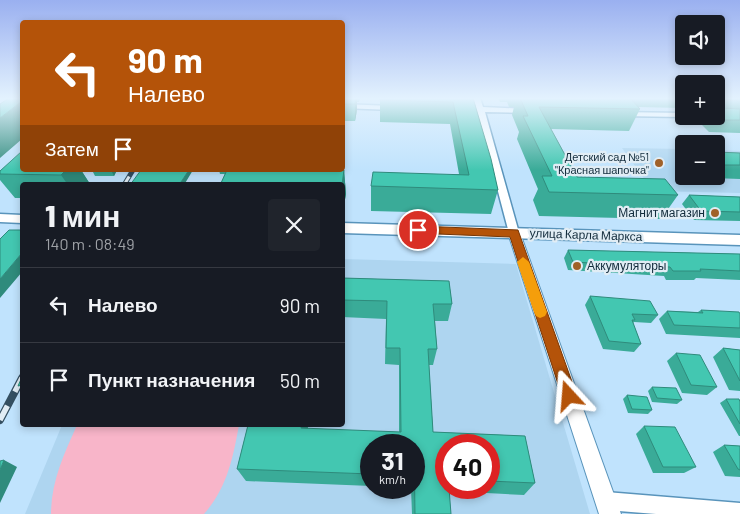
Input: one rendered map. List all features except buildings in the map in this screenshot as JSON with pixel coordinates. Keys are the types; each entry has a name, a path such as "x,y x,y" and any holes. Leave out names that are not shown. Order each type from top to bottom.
{"main road":[{"path":"0,218 20,219"},
{"name":"улица Карла Маркса","path":"345,228 740,240"}],"street":[{"path":"485,122 514,233 608,508 740,512"}],"shaded area":[{"name":"Детский сад №51 \"Красная шапочка\"","path":"622,148 675,149 675,185 725,185 725,150 740,151 740,193 653,191"},
{"path":"345,259 516,264 590,514 25,514 61,427 345,427"},
{"path":"76,427 239,427 224,483 204,514 51,514 53,491 63,457"}],"railway":[{"path":"126,182 132,172"},
{"path":"0,420 20,382"}],"slow traffic":[{"path":"523,262 540,312"}],"place":[{"name":"Детский сад №51 \"Красная шапочка\"","path":"659,163"},
{"name":"Магнит магазин","path":"715,213"},
{"name":"Аккумуляторы","path":"577,266"}],"route":[{"path":"418,230 514,233 569,396"}]}
